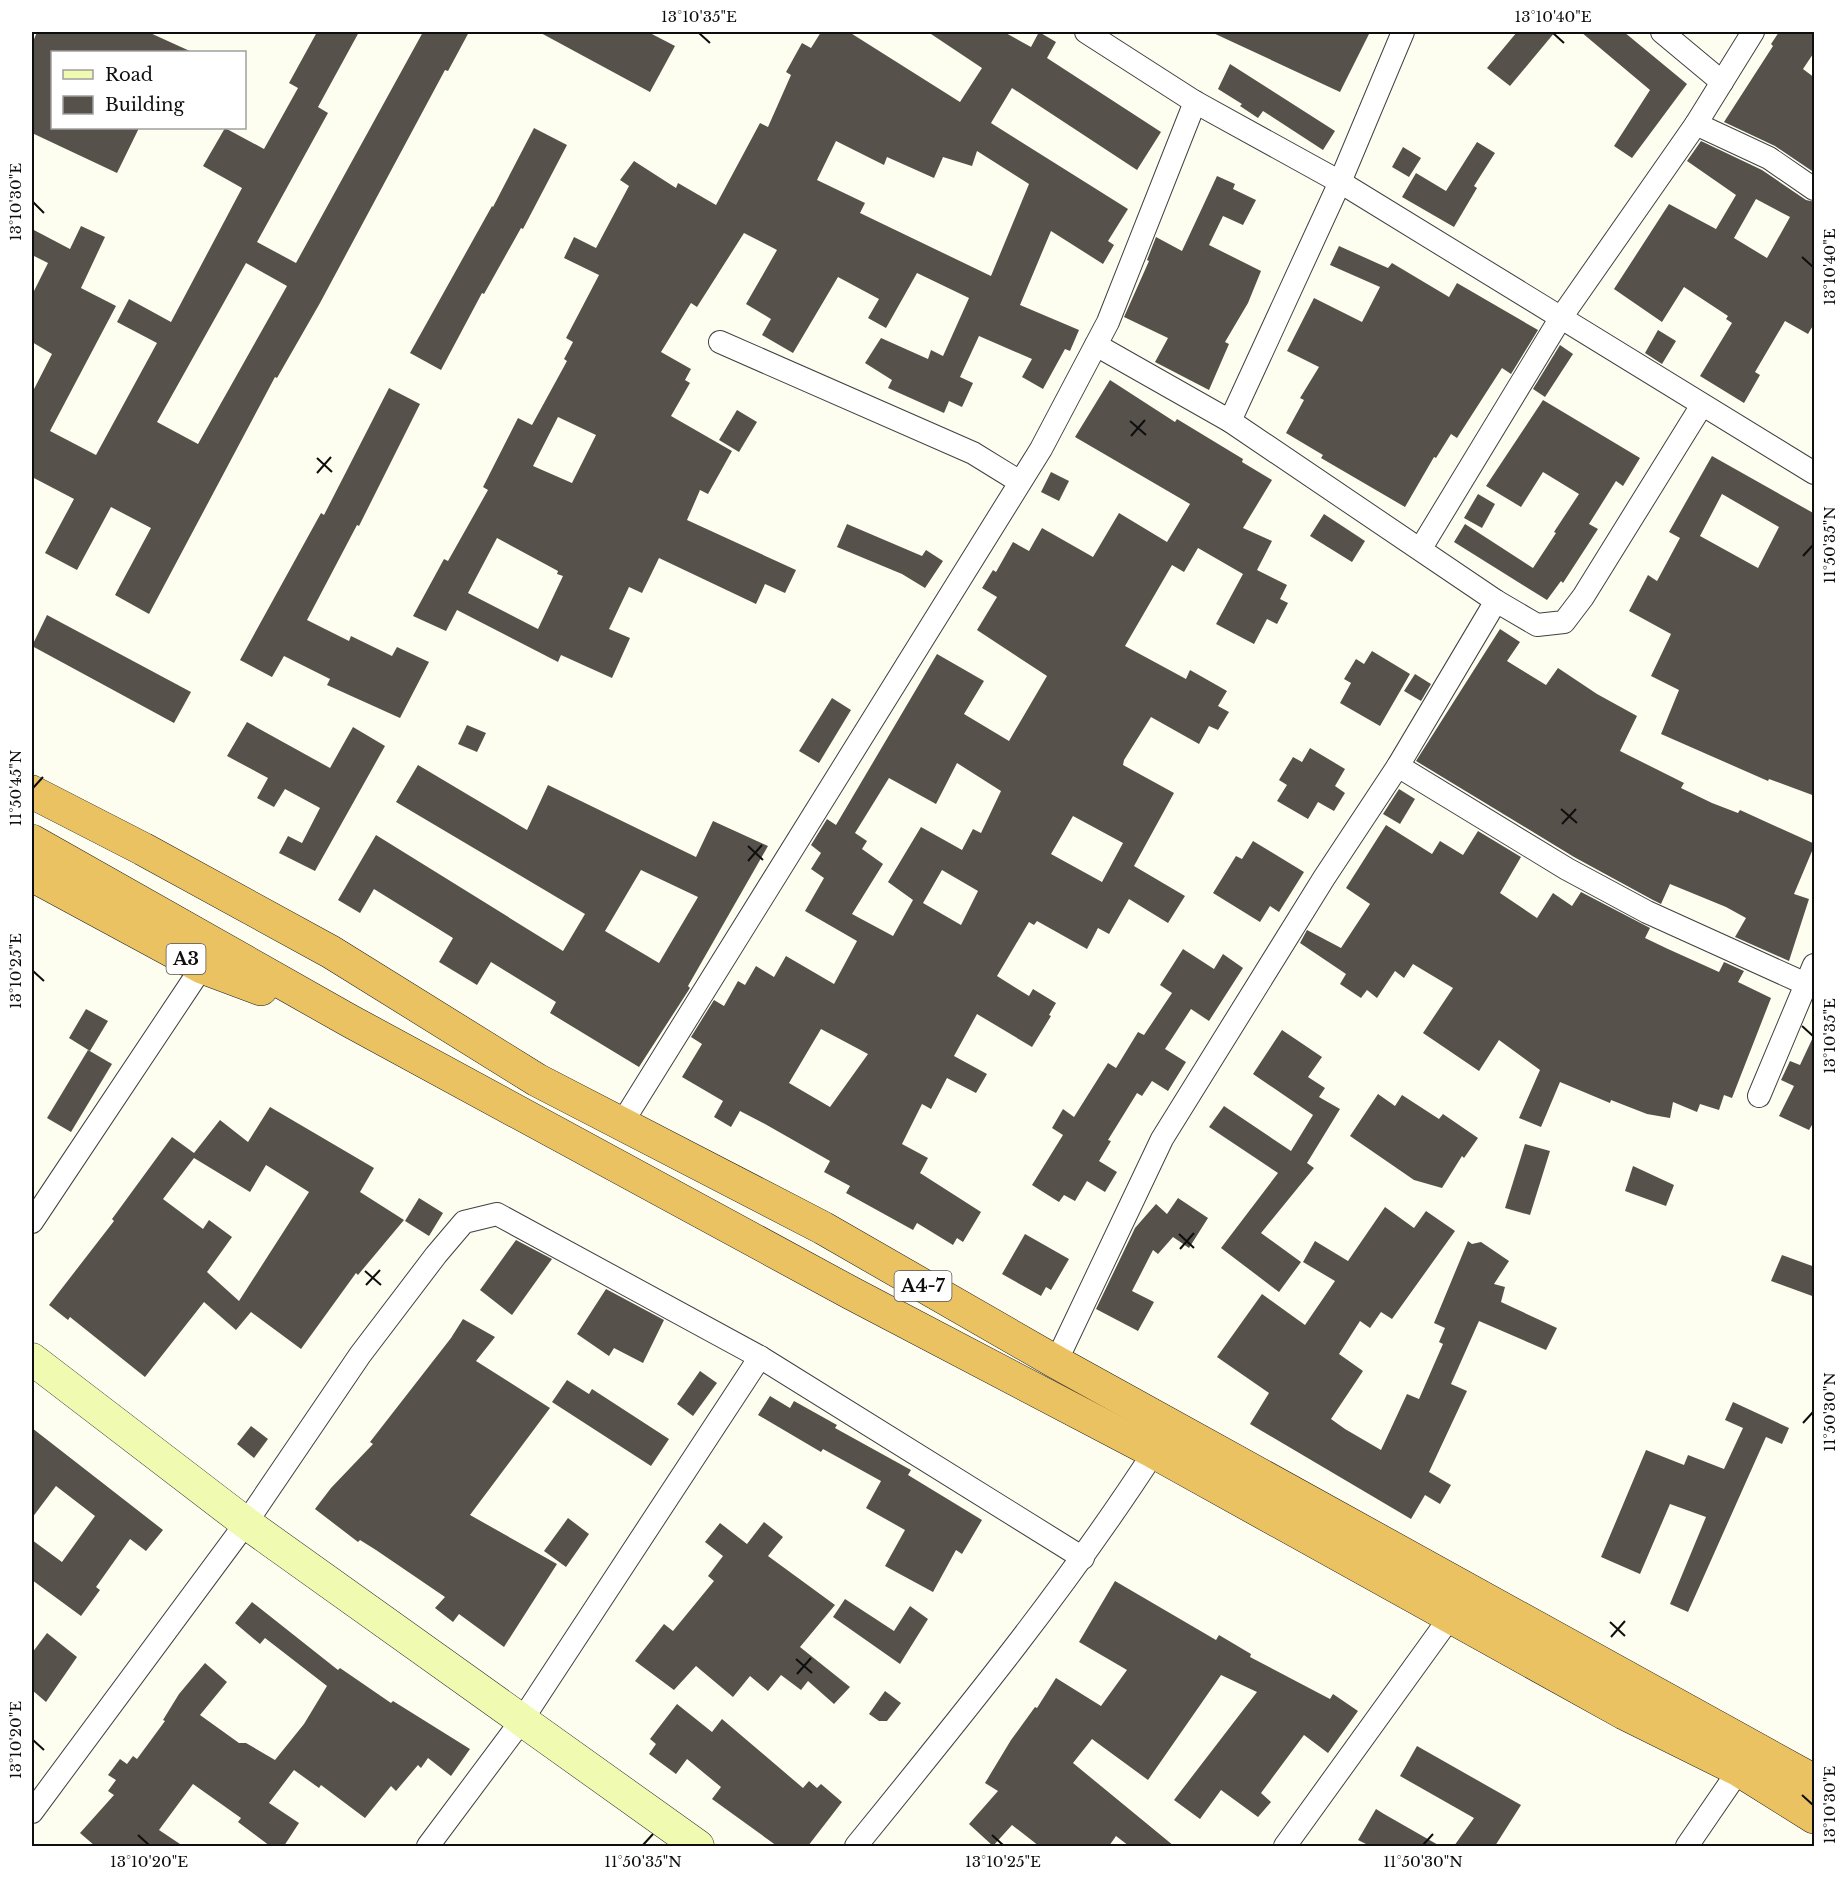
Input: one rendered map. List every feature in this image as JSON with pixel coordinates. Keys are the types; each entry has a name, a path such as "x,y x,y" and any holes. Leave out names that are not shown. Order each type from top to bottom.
{"highway":[{"name":"A4-7","path":"32,792 143,849 331,952 537,1080 823,1228 1056,1362 1815,1781"},
{"name":"A4-7","path":"32,841 350,1022 851,1293 1154,1452 1624,1713 1739,1770 1815,1817"},
{"name":"A3","path":"32,875 202,967 350,1022"}],"main road":[{"path":"32,1359 246,1523 698,1846"}],"street":[{"path":"1086,32 1195,102 1340,182 1560,319 1815,473"},
{"path":"1230,421 1340,182 1402,32"},
{"path":"1662,32 1722,82"},
{"path":"1421,548 1560,319 1696,124 1753,32"},
{"path":"622,1123 1020,482 1108,322 1195,102"},
{"path":"1696,124 1769,158 1815,189"},
{"path":"720,342 973,453 1020,482"},
{"path":"1096,345 1230,421 1421,548 1496,601 1537,625 1564,622 1583,597 1702,405"},
{"path":"1056,1362 1162,1138 1318,888 1398,766 1496,601"},
{"path":"1398,766 1567,869 1647,912 1810,974 1759,1096"},
{"path":"32,1222 202,967"},
{"path":"32,1812 246,1523 360,1355 464,1222 497,1214 760,1357 1083,1558"},
{"path":"428,1846 522,1720 760,1357"},
{"path":"856,1846 1010,1655 1083,1558 1154,1452"},
{"path":"1286,1846 1450,1616"},
{"path":"1687,1846 1739,1770"}],"building":[{"path":"37,32 148,32 190,51 51,51 51,129 139,129 117,173 32,133 32,44"},
{"path":"317,32 359,32 318,107 328,113 257,242 296,263 423,32 469,32 448,71 445,70 320,303 277,378 275,377 149,614 115,595 151,528 111,507 77,570 45,553 74,499 32,477 32,393 52,354 32,342 32,295 48,263 32,255 32,229 70,249 81,226 105,237 81,288 116,306 50,431 96,455 157,343 117,322 129,299 171,322 242,188 203,166 224,129 264,149 298,88 289,83","holes":["246,263 287,286 198,444 157,422"]},
{"path":"539,32 648,32 675,46 650,92"},
{"path":"821,32 849,32 960,102 982,68 928,32 1004,32 1031,47 1039,32 1056,42 1047,58 1161,132 1137,170 1012,88 991,123 1128,209 1108,241 1114,245 1103,264 1051,231 1020,305 1079,330 1070,351 1065,349 1043,389 1022,377 1032,359 979,336 960,377 973,383 962,407 949,401 944,413 888,388 892,380 865,363 881,338 928,359 931,350 943,356 969,298 917,273 886,328 868,318 879,299 838,277 793,353 762,335 771,319 746,304 777,250 744,233 697,307 691,303 661,352 691,369 685,380 690,383 671,416 732,451 708,494 700,490 687,520 796,570 785,593 765,584 756,604 659,558 642,593 629,587 609,629 630,638 612,678 561,655 558,662 457,610 446,631 413,616 444,559 448,561 488,490 483,487 518,418 532,425 567,361 564,359 573,342 566,338 599,275 564,258 574,237 596,248 629,186 620,180 634,161 676,188 678,183 716,205 760,123 768,127 791,75 786,72 802,43 811,48","holes":["836,141 884,165 887,157 934,178 943,157 972,166 977,151 1029,184 991,276 860,213 865,203 817,180","558,417 596,435 572,483 533,466","497,538 558,571 557,574 563,576 538,629 468,593"]},
{"path":"1211,32 1370,32 1340,92"},
{"path":"1517,32 1555,32 1510,86 1487,68"},
{"path":"1581,32 1624,32 1687,84 1632,158 1614,146 1650,90"},
{"path":"1779,32 1815,32 1815,51 1803,69 1815,78 1815,173 1775,146 1724,122 1773,46 1771,44"},
{"path":"1230,64 1335,131 1323,150 1263,111 1258,118 1240,106 1242,104 1218,89"},
{"path":"534,128 567,145 523,229 521,228 484,294 482,293 441,370 410,353 493,207"},
{"path":"1701,141 1762,170 1806,200 1815,202 1815,322 1808,334 1785,321 1755,372 1760,375 1744,403 1700,376 1732,323 1726,319 1728,316 1684,287 1662,322 1614,289 1669,204 1716,229 1736,195 1687,161","holes":["1756,199 1790,217 1767,258 1734,238"]},
{"path":"1477,142 1495,153 1474,186 1477,188 1454,227 1402,197 1416,173 1446,191"},
{"path":"1403,147 1421,158 1409,177 1392,167"},
{"path":"1217,176 1235,184 1233,189 1256,200 1243,225 1223,216 1209,245 1261,271 1248,303 1225,342 1229,344 1209,390 1155,362 1168,338 1124,317 1149,261 1147,260 1156,237 1182,251"},
{"path":"1339,246 1388,268 1392,263 1449,297 1457,283 1538,330 1511,374 1502,368 1457,438 1451,434 1436,458 1434,457 1405,507 1321,458 1323,455 1286,433 1304,400 1300,398 1319,367 1287,351 1314,298 1362,322 1380,287 1330,265"},
{"path":"1658,330 1676,341 1662,364 1645,353"},
{"path":"1560,345 1573,354 1545,397 1533,389"},
{"path":"1110,380 1175,422 1177,419 1243,459 1242,462 1272,480 1243,528 1272,541 1257,570 1287,585 1280,599 1288,603 1277,624 1267,619 1254,644 1216,624 1243,574 1198,548 1184,572 1172,565 1125,646 1186,679 1190,670 1227,691 1218,706 1229,712 1218,730 1209,726 1199,744 1151,717 1124,760 1123,765 1174,793 1134,866 1185,896 1168,923 1129,899 1109,934 1098,928 1087,949 1037,921 1034,925 1029,922 997,976 1029,996 1033,989 1056,1003 1049,1015 1051,1016 1032,1047 977,1014 954,1056 987,1074 976,1093 947,1078 931,1109 922,1104 902,1144 928,1158 920,1173 981,1212 963,1242 957,1238 953,1245 917,1223 913,1230 846,1193 850,1186 824,1172 830,1161 765,1124 740,1111 731,1127 714,1117 723,1101 682,1077 702,1044 691,1037 714,1000 724,1006 738,981 745,985 756,966 774,977 786,956 834,984 857,941 805,911 824,878 811,869 821,853 811,845 827,819 836,825 937,654 984,681 964,714 1009,741 1047,676 977,630 997,597 982,588 993,570 996,572 1013,542 1029,551 1042,528 1093,557 1119,513 1167,542 1190,504 1075,437","holes":["957,763 1001,791 981,833 973,829 962,850 921,827 888,882 913,900 893,936 852,914 883,864 862,849 867,841 855,833 889,778 936,804","1073,816 1123,843 1102,882 1051,854","942,870 978,891 961,925 923,903","821,1029 868,1054 830,1107 789,1083"]},
{"path":"389,388 420,404 359,526 357,525 307,620 349,641 351,636 392,656 397,647 429,662 400,718 327,685 330,679 284,656 272,677 240,660 321,513 324,515"},
{"path":"1543,400 1640,458 1623,486 1616,481 1589,524 1598,529 1563,583 1561,581 1547,600 1454,542 1465,524 1533,568 1556,533 1554,532 1579,494 1543,472 1521,507 1486,486"},
{"path":"737,410 757,422 739,452 719,440"},
{"path":"1712,456 1815,514 1815,796 1769,779 1768,781 1661,734 1679,690 1651,676 1671,634 1629,611 1648,575 1657,581 1680,538 1669,532","holes":["1722,494 1779,527 1758,568 1700,536"]},
{"path":"1051,472 1069,481 1059,501 1041,492"},
{"path":"1478,494 1495,504 1482,528 1464,518"},
{"path":"1324,514 1365,541 1352,562 1310,536"},
{"path":"847,524 922,556 926,550 943,561 925,588 902,574 837,547"},
{"path":"47,615 191,692 174,723 32,646"},
{"path":"1500,629 1520,642 1507,661 1546,685 1558,668 1597,694 1637,716 1620,751 1684,783 1681,788 1712,803 1738,813 1740,810 1815,844 1794,894 1809,899 1789,961 1735,937 1746,918 1726,907 1670,884 1661,904 1574,857 1416,761"},
{"path":"1372,651 1410,674 1380,726 1340,703 1351,683 1344,679 1356,659 1364,664"},
{"path":"1415,674 1431,684 1421,701 1404,691"},
{"path":"832,698 851,710 819,763 799,751"},
{"path":"247,722 330,768 353,727 385,746 315,871 279,853 288,836 302,843 320,808 285,789 274,807 257,798 268,778 227,756"},
{"path":"467,725 486,733 477,752 458,744"},
{"path":"1310,748 1345,769 1335,786 1345,793 1334,811 1318,802 1308,819 1277,801 1287,785 1279,780 1293,757 1302,762"},
{"path":"418,765 527,830 548,785 696,857 713,821 768,846 688,986 690,988 639,1067 550,1013 556,1002 491,962 477,985 439,962 453,938 374,889 360,913 338,900 376,835 563,951 585,914 396,802","holes":["641,870 698,897 659,963 605,931"]},
{"path":"1399,789 1415,799 1400,824 1383,814"},
{"path":"1386,825 1432,854 1440,841 1463,855 1478,831 1521,857 1500,893 1537,918 1553,893 1572,906 1581,892 1650,928 1645,938 1719,972 1724,962 1744,971 1738,982 1771,998 1732,1098 1724,1095 1719,1110 1700,1104 1697,1112 1673,1102 1670,1118 1647,1114 1611,1100 1610,1103 1560,1082 1541,1127 1519,1118 1540,1070 1499,1040 1479,1071 1423,1033 1453,988 1413,964 1404,978 1395,971 1377,998 1367,990 1361,998 1340,984 1346,974 1300,943 1307,930 1341,948 1370,904 1346,888"},
{"path":"1253,841 1304,872 1279,912 1270,906 1260,922 1213,893 1236,856 1242,859"},
{"path":"1183,949 1214,969 1223,954 1243,968 1209,1021 1191,1009 1165,1049 1186,1062 1168,1091 1152,1081 1142,1096 1137,1093 1108,1140 1111,1141 1099,1161 1117,1172 1105,1192 1087,1181 1075,1201 1064,1195 1059,1202 1032,1185 1063,1135 1052,1128 1063,1109 1074,1117 1108,1063 1116,1068 1138,1032 1144,1035 1172,993 1160,985"},
{"path":"86,1009 108,1021 90,1051 69,1038"},
{"path":"1282,1030 1322,1057 1308,1077 1325,1088 1319,1097 1340,1109 1307,1163 1314,1168 1261,1233 1301,1262 1279,1292 1221,1248 1278,1173 1209,1127 1224,1106 1291,1151 1313,1115 1253,1074"},
{"path":"1815,1033 1815,1120 1809,1130 1779,1116 1794,1086 1781,1080 1790,1061 1800,1065"},
{"path":"88,1050 112,1064 71,1132 47,1118"},
{"path":"1378,1094 1395,1106 1402,1095 1439,1119 1443,1114 1478,1138 1464,1158 1462,1156 1442,1188 1414,1180 1350,1136"},
{"path":"270,1107 374,1168 360,1192 404,1220 358,1275 356,1273 301,1349 251,1312 236,1330 204,1302 145,1377 70,1317 68,1320 49,1305 114,1221 112,1219 172,1137 194,1153 220,1120 248,1142","holes":["194,1158 250,1192 266,1165 309,1192 239,1301 207,1272 232,1237 209,1220 203,1229 163,1199"]},
{"path":"1525,1144 1550,1151 1530,1215 1505,1208"},
{"path":"1633,1166 1674,1185 1666,1206 1625,1191"},
{"path":"419,1198 443,1213 429,1236 405,1221"},
{"path":"1178,1198 1208,1218 1189,1248 1173,1237 1158,1254 1153,1250 1132,1291 1154,1302 1138,1331 1096,1309 1135,1228 1156,1204 1167,1214"},
{"path":"1385,1207 1414,1228 1426,1211 1455,1231 1392,1319 1381,1312 1370,1328 1360,1321 1339,1354 1363,1371 1331,1419 1345,1429 1381,1450 1407,1394 1419,1399 1443,1344 1439,1342 1445,1328 1434,1323 1468,1241 1472,1244 1481,1242 1509,1261 1494,1284 1505,1287 1501,1302 1557,1328 1546,1350 1479,1321 1451,1384 1467,1391 1429,1472 1451,1485 1440,1504 1425,1495 1411,1519 1250,1424 1269,1393 1217,1357 1262,1294 1305,1325 1335,1281 1303,1262 1315,1241 1348,1261"},
{"path":"1025,1234 1069,1259 1051,1290 1046,1287 1041,1296 1002,1274"},
{"path":"516,1240 552,1259 512,1315 480,1290"},
{"path":"1782,1255 1815,1267 1815,1297 1771,1281"},
{"path":"606,1289 664,1320 643,1363 614,1348 609,1356 577,1334"},
{"path":"463,1319 495,1337 476,1361 550,1408 470,1515 557,1564 504,1647 459,1614 453,1622 435,1608 445,1597 376,1550 360,1540 358,1542 315,1509 331,1488 373,1444 370,1442 451,1338"},
{"path":"700,1371 717,1383 693,1416 677,1404"},
{"path":"567,1380 589,1394 592,1389 669,1439 651,1466 552,1402"},
{"path":"770,1396 790,1408 794,1401 837,1425 835,1428 911,1470 908,1475 982,1520 962,1554 956,1550 933,1592 885,1566 905,1530 866,1508 881,1481 823,1449 821,1452 758,1415"},
{"path":"1733,1402 1789,1428 1782,1444 1766,1437 1688,1612 1670,1604 1706,1517 1670,1504 1640,1574 1601,1557 1646,1450 1684,1465 1688,1455 1724,1469 1743,1428 1725,1420"},
{"path":"251,1426 268,1439 254,1458 237,1444"},
{"path":"32,1428 163,1530 146,1551 130,1539 96,1587 100,1590 81,1616 32,1580 32,1540 62,1562 95,1516 56,1486 32,1518"},
{"path":"568,1518 589,1534 566,1567 544,1551"},
{"path":"764,1522 783,1537 768,1556 835,1605 800,1647 850,1687 834,1704 808,1681 801,1690 781,1675 768,1691 750,1676 733,1697 696,1666 674,1690 635,1661 664,1624 673,1631 714,1581 708,1576 723,1556 705,1542 720,1523 747,1544"},
{"path":"1115,1581 1216,1640 1219,1635 1251,1654 1250,1657 1330,1699 1333,1694 1358,1711 1328,1753 1304,1735 1261,1793 1271,1802 1258,1817 1221,1790 1200,1819 1174,1800 1257,1692 1221,1675 1148,1780 1092,1739 1073,1763 1174,1846 1129,1846 1116,1836 1109,1846 1039,1846 1012,1825 993,1846 969,1824 998,1791 985,1783 1011,1740 1035,1707 1037,1708 1056,1678 1101,1706 1127,1670 1079,1642"},
{"path":"845,1599 894,1631 910,1606 928,1619 900,1664 833,1617"},
{"path":"252,1602 338,1670 340,1668 391,1703 393,1701 470,1749 451,1776 428,1758 421,1768 418,1765 396,1791 391,1786 365,1818 321,1785 319,1788 294,1770 269,1803 299,1823 284,1846 270,1846 238,1822 241,1818 193,1784 159,1830 183,1846 95,1846 80,1833 114,1795 108,1791 116,1780 108,1775 120,1759 127,1764 133,1756 137,1759 165,1721 163,1720 179,1694 205,1663 227,1682 200,1715 239,1743 246,1743 275,1760 304,1724 327,1686 265,1638 260,1644 235,1623"},
{"path":"47,1633 77,1657 46,1702 32,1690 32,1653"},
{"path":"885,1691 901,1703 887,1721 879,1721 869,1714"},
{"path":"677,1704 712,1732 722,1719 803,1788 809,1781 817,1788 821,1784 842,1802 808,1846 777,1846 712,1799 721,1787 687,1759 676,1774 649,1754 656,1744 650,1739"},
{"path":"1417,1746 1521,1805 1495,1846 1454,1846 1474,1818 1400,1776"},
{"path":"1376,1809 1440,1846 1370,1846 1358,1840"}]}
